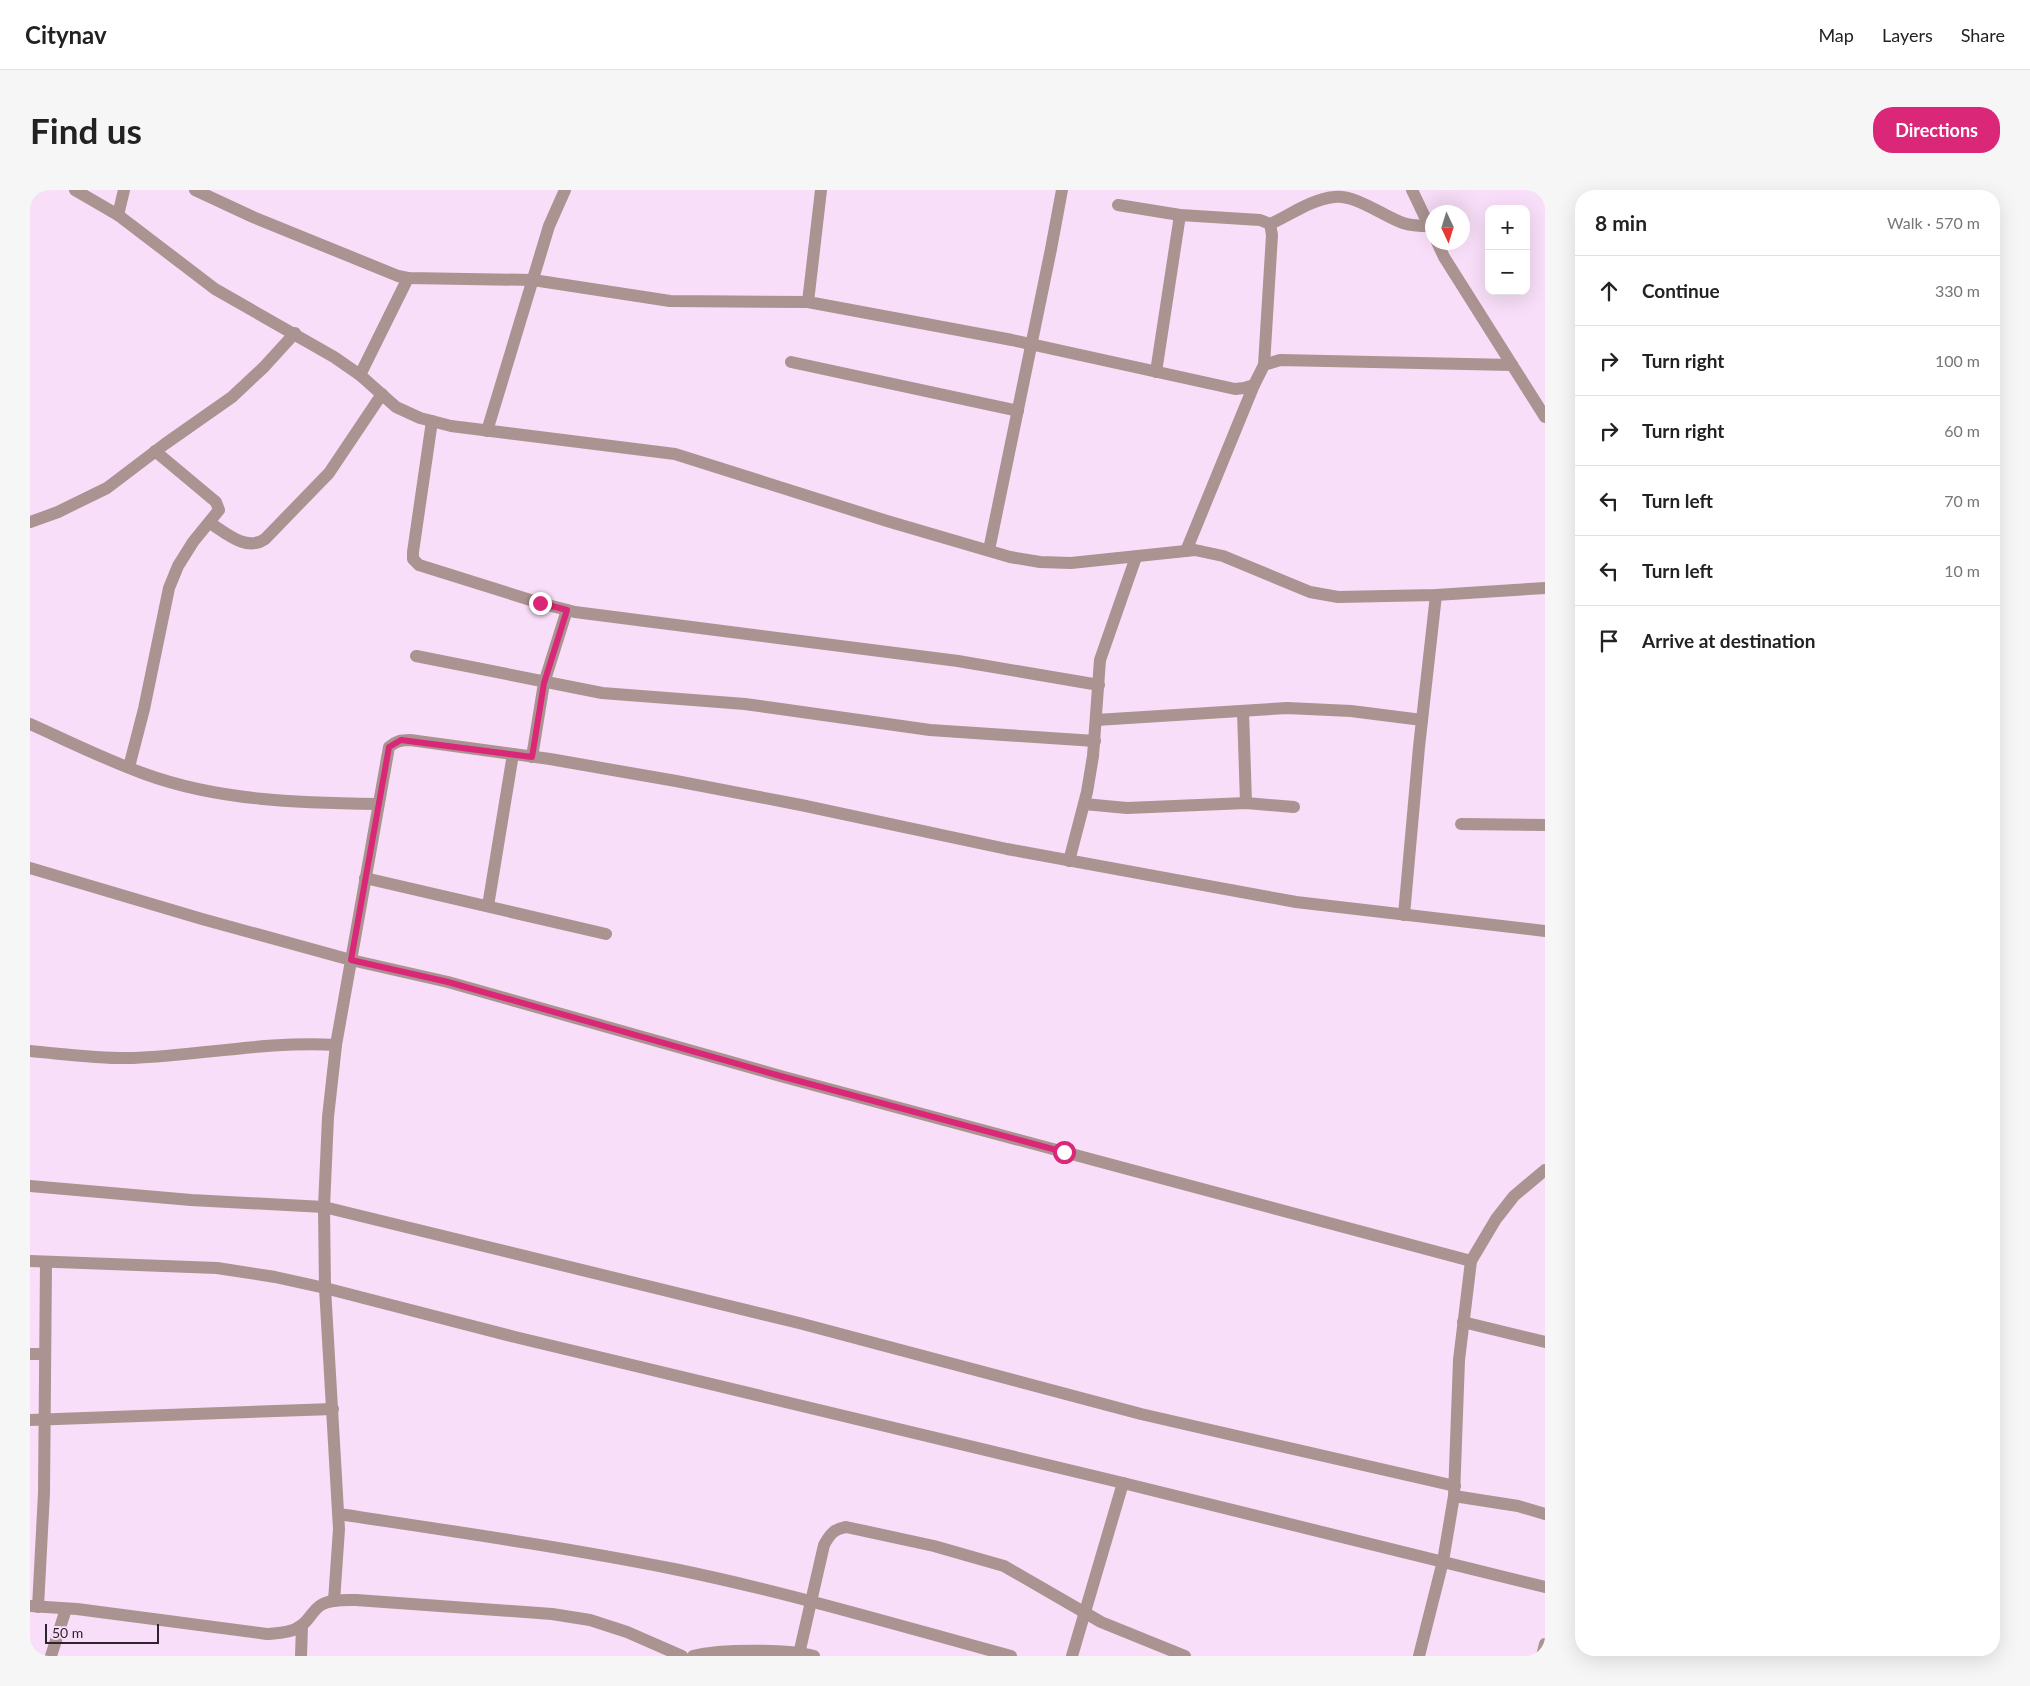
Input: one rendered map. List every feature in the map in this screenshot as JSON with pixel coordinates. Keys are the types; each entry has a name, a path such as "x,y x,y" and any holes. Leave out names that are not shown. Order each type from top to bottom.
{"street":[{"path":"75,190 118,216 215,289 334,357 360,375 396,407 432,421 451,426 675,454 886,521 989,550 1040,562 1071,563 1136,558 1195,550 1223,556 1310,592 1338,597 1436,595 1545,588"},
{"path":"118,216 124,190"},
{"path":"195,190 253,217 393,274 408,278 534,280 670,301 808,302 1032,344 1235,389 1254,384"},
{"path":"487,430 549,226 565,190"},
{"path":"808,302 821,190"},
{"path":"989,550 1062,190"},
{"path":"1412,190 1425,217"},
{"path":"1118,205 1180,215 1260,220 1270,224 1323,199 1336,196 1351,199 1403,223 1425,228"},
{"path":"1156,372 1180,215"},
{"path":"1186,551 1254,384 1264,365 1272,235 1270,224"},
{"path":"1443,250 1545,417"},
{"path":"360,375 408,278"},
{"path":"30,522 58,512 107,488 155,451 232,397 264,367 295,333"},
{"path":"1264,365 1280,360 1512,365"},
{"path":"791,362 1018,411"},
{"path":"210,523 247,544 259,543 265,539 329,473 382,394"},
{"path":"432,421 413,559 419,565 567,610 611,618 768,635 958,661 1098,685"},
{"path":"129,767 144,709 169,588 178,566 193,542 219,510 216,502 155,451"},
{"path":"1069,861 1084,804 1094,741 1100,660 1136,558"},
{"path":"1404,915 1436,595"},
{"path":"532,757 544,683 567,610"},
{"path":"416,656 544,683 602,693 745,704 930,730 1094,741"},
{"path":"1096,720 1287,708 1323,709 1422,720"},
{"path":"1243,711 1246,803"},
{"path":"30,724 146,774 197,788 254,798 316,803 378,804"},
{"path":"334,1601 339,1514 325,1288 324,1208 328,1117 336,1045 389,747 401,740 514,754 792,803 1069,861 1296,902 1545,931"},
{"path":"488,906 514,754"},
{"path":"1084,804 1127,808 1246,803 1294,807"},
{"path":"1461,824 1545,825"},
{"path":"30,868 202,919 351,960 448,982 784,1077 1471,1261"},
{"path":"365,878 606,934"},
{"path":"30,1051 94,1057 132,1058 256,1046 336,1045"},
{"path":"1419,1656 1443,1561 1454,1491 1459,1360 1471,1261 1496,1219 1514,1196 1545,1170"},
{"path":"30,1186 191,1200 324,1208 799,1323 1141,1414 1545,1514"},
{"path":"30,1261 217,1268 275,1277 325,1288 534,1342 1123,1483 1545,1587"},
{"path":"46,1262 44,1492 34,1607 66,1609 267,1634 286,1632 302,1625 322,1604 334,1601 356,1600 552,1614 590,1620 618,1629 682,1656"},
{"path":"1463,1322 1545,1342"},
{"path":"30,1354 45,1354"},
{"path":"30,1420 333,1409"},
{"path":"1072,1656 1123,1483"},
{"path":"339,1514 521,1541 676,1569 810,1602 1011,1656"},
{"path":"799,1654 824,1545 836,1529 846,1527 934,1546 1004,1566 1123,1632 1186,1656"},
{"path":"51,1656 66,1609"},
{"path":"301,1656 302,1625"},
{"path":"1542,1656 1545,1644"},
{"path":"693,1656 709,1652 814,1656"}],"route":[{"path":"540,603 567,610 544,683 532,757 410,740 401,740 389,747 351,960 448,982 784,1077 1064,1152"}]}
